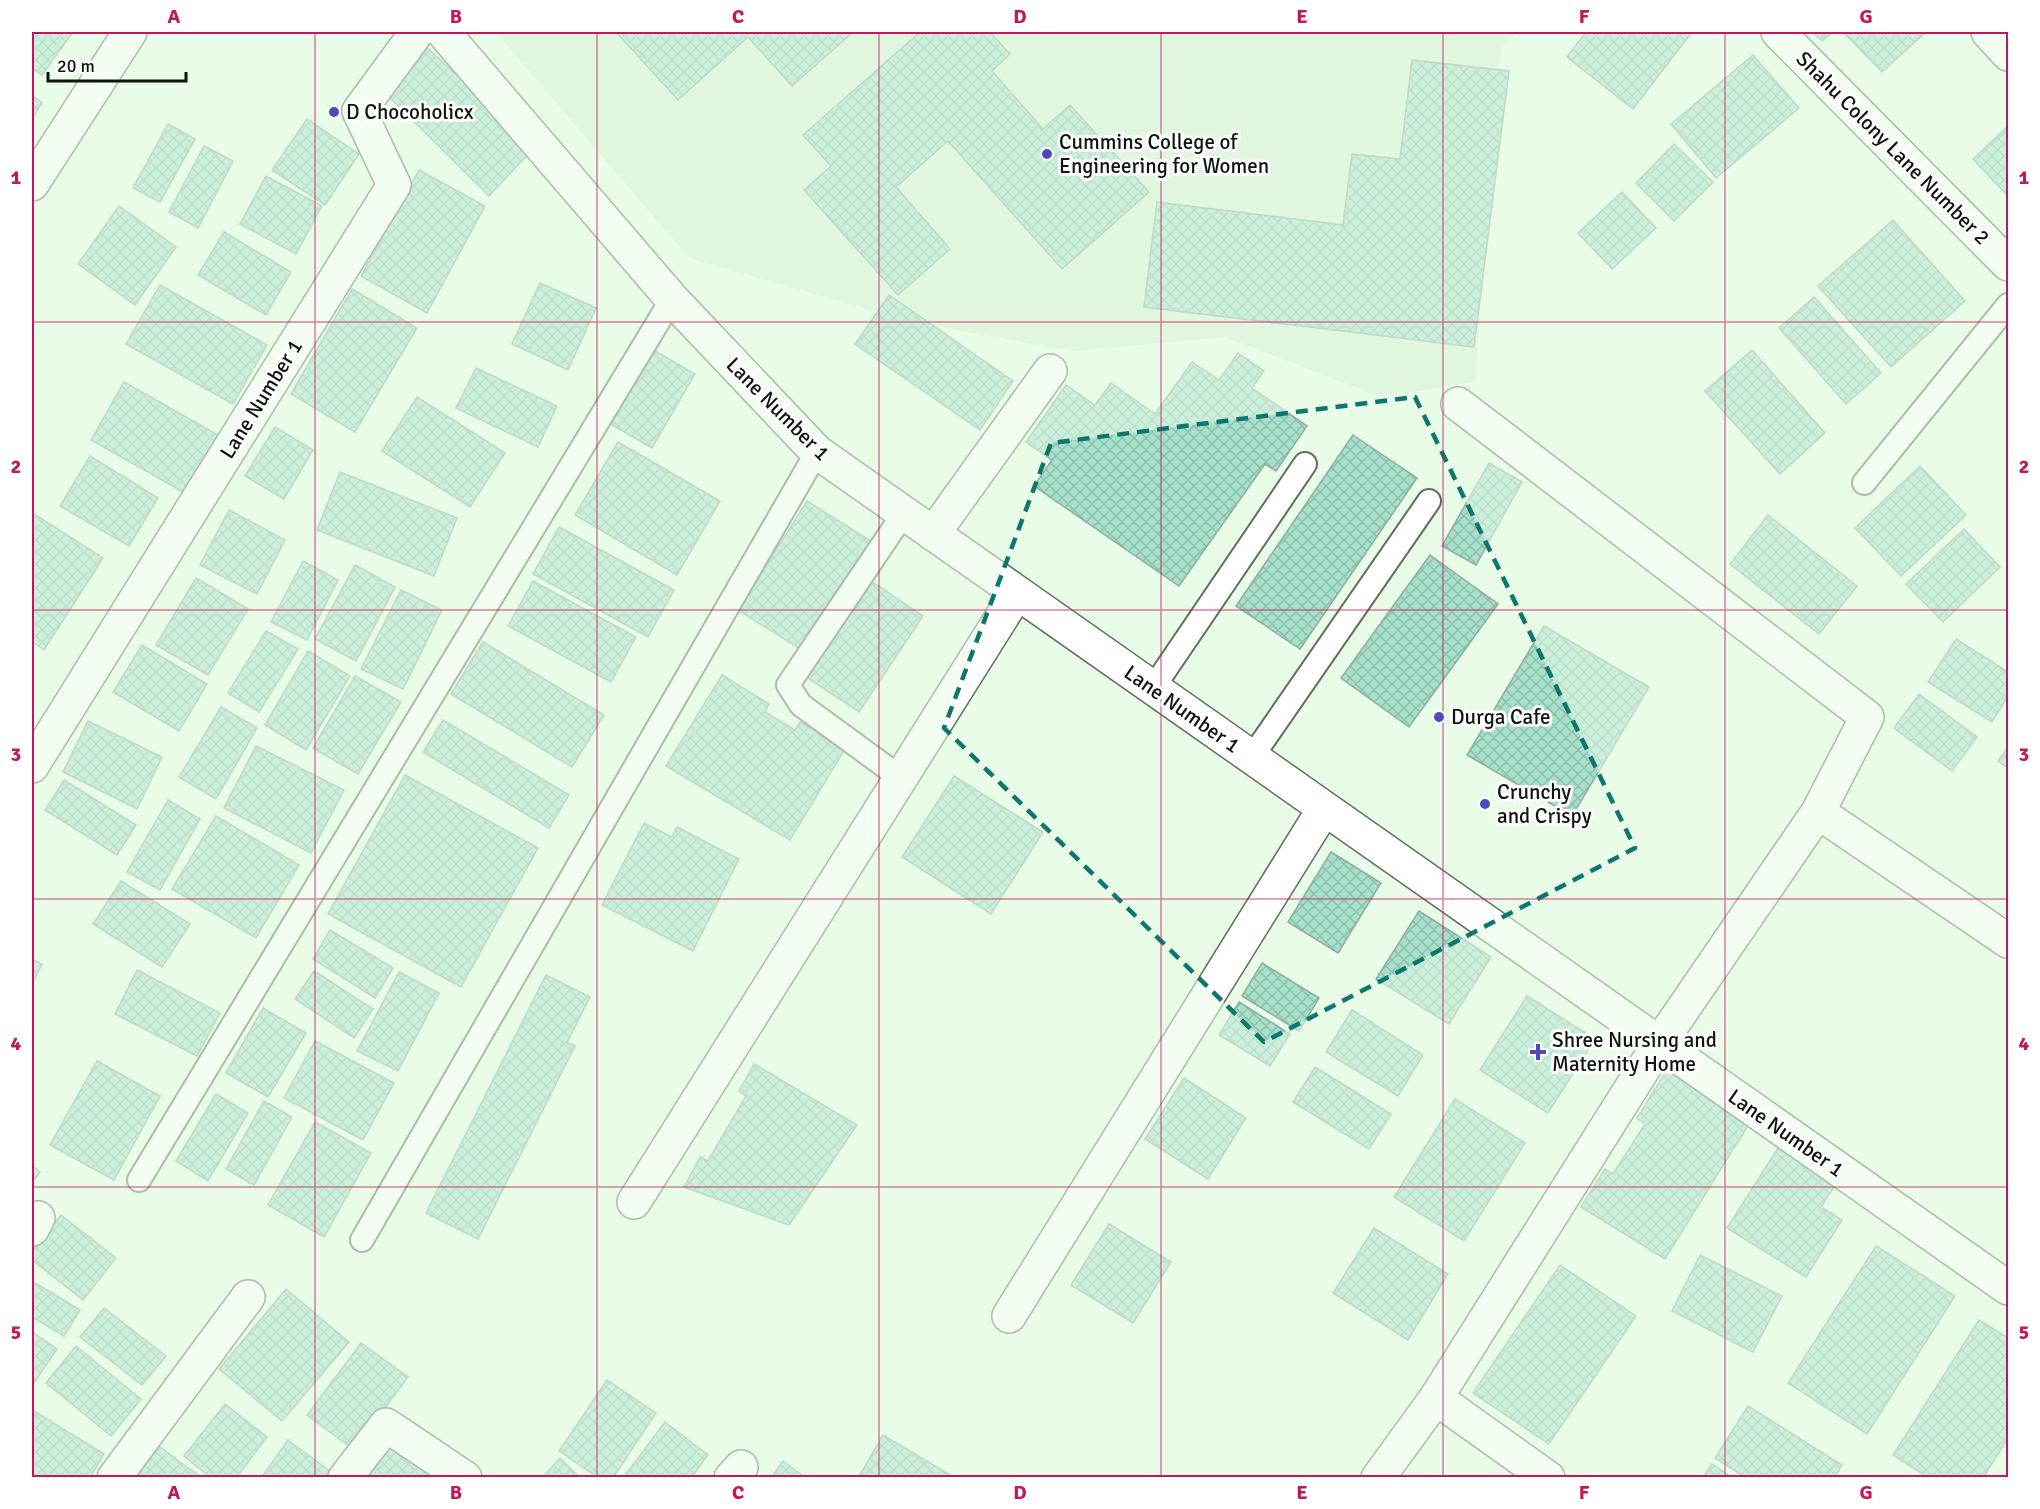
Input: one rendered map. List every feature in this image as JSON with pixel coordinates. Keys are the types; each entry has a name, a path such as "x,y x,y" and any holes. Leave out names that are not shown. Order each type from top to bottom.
{"street":[{"path":"32,184 130,32"},
{"name":"Lane Number 1","path":"32,766 394,185 359,111 417,32"},
{"name":"Lane Number 1","path":"442,32 672,299 817,452 2008,1288"},
{"name":"Shahu Colony Lane Number 2","path":"1779,32 2008,264"},
{"path":"1988,32 2008,54"},
{"path":"933,534 1050,372"},
{"path":"1378,1478 1436,1398 1659,1044 1818,812 1867,717 1458,404"},
{"path":"634,1202 1017,593"},
{"path":"1009,1316 1324,809"},
{"path":"1818,812 2008,942"},
{"path":"114,1478 248,1297"},
{"path":"1436,1398 1548,1478"},
{"path":"345,1478 386,1425 465,1478"}],"lane":[{"path":"139,1180 672,299"},
{"path":"1864,483 2008,305"},
{"path":"362,1240 817,452"},
{"path":"1153,688 1305,464"},
{"path":"1252,758 1429,501"},
{"path":"901,778 801,705 788,685 904,513"}],"highlighted area":[{"path":"1415,397 1635,848 1264,1042 944,728 1051,443"}],"shaded area":[{"name":"Cummins College of Engineering for Women","path":"496,32 1518,32 1501,49 1475,382 1381,397 1225,337 1074,351 916,323 689,258"}],"building":[{"path":"32,32 73,32 42,75 32,68"},
{"path":"616,32 853,32 792,86 748,37 678,100"},
{"path":"920,32 990,32 1010,54 992,71 1043,129 1070,105 1149,192 1062,269 948,141 896,187 950,249 898,295 804,190 831,166 803,135"},
{"path":"1586,32 1692,32 1633,109 1567,57"},
{"path":"1813,32 1833,32 1822,41"},
{"path":"1843,32 1926,32 1882,72"},
{"path":"422,43 535,147 489,196 388,96"},
{"path":"1753,55 1799,108 1716,178 1671,124"},
{"path":"1412,60 1509,71 1474,347 1144,307 1157,202 1343,225 1352,154 1400,159"},
{"path":"32,95 42,103 32,119"},
{"path":"307,119 359,154 325,205 272,170"},
{"path":"168,124 195,139 160,202 133,188"},
{"path":"2008,126 2008,196 1973,159"},
{"path":"1674,144 1713,182 1674,221 1636,183"},
{"path":"204,146 233,161 198,228 169,212"},
{"path":"419,170 485,206 427,313 361,276"},
{"path":"266,176 322,206 296,254 240,224"},
{"path":"1622,192 1656,228 1612,269 1578,233"},
{"path":"119,206 176,247 135,305 78,264"},
{"path":"1893,220 1965,301 1891,367 1818,286"},
{"path":"224,232 291,272 266,315 198,275"},
{"path":"540,283 596,308 568,370 512,344"},
{"path":"160,285 267,345 233,404 126,344"},
{"path":"352,289 417,328 355,432 291,394"},
{"path":"889,295 1013,381 980,430 855,344"},
{"path":"1814,297 1881,373 1846,404 1779,328"},
{"path":"650,348 695,374 652,448 607,422"},
{"path":"1752,350 1825,433 1780,474 1705,391"},
{"path":"1238,353 1264,371 1252,388 1307,426 1276,471 1265,464 1179,586 1034,486 1052,460 1026,442 1066,385 1095,405 1111,383 1155,414 1192,362 1219,380"},
{"path":"476,368 557,406 538,447 456,408"},
{"path":"124,382 218,435 185,493 91,440"},
{"path":"417,397 505,453 470,507 382,451"},
{"path":"275,427 313,450 284,499 245,476"},
{"path":"1353,435 1417,478 1300,649 1236,606"},
{"path":"618,442 720,501 677,575 575,515"},
{"path":"90,456 158,498 129,546 60,506"},
{"path":"1489,463 1522,482 1476,565 1442,546"},
{"path":"1920,466 1966,515 1901,576 1855,528"},
{"path":"340,472 457,518 434,576 317,530"},
{"path":"807,501 874,543 805,652 738,610"},
{"path":"229,510 285,540 257,594 200,565"},
{"path":"34,514 103,558 44,650 32,641 32,517"},
{"path":"1768,515 1857,586 1819,634 1730,564"},
{"path":"559,527 674,590 648,637 533,574"},
{"path":"1964,529 2000,567 1943,622 1906,584"},
{"path":"1430,555 1498,604 1409,727 1341,678"},
{"path":"303,561 338,580 307,640 271,622"},
{"path":"355,565 395,587 356,661 315,639"},
{"path":"196,578 248,609 208,675 156,645"},
{"path":"867,578 923,616 859,712 802,674"},
{"path":"533,581 636,637 611,682 508,626"},
{"path":"401,590 442,610 403,689 361,669"},
{"path":"1544,626 1649,687 1572,816 1467,755"},
{"path":"266,631 298,649 259,712 228,693"},
{"path":"1956,639 2008,672 2008,696 1992,722 1928,682"},
{"path":"483,642 604,715 572,767 451,694"},
{"path":"142,645 207,684 179,731 113,692"},
{"path":"308,651 350,676 306,750 265,725"},
{"path":"722,675 769,704 765,712 795,730 800,722 845,749 790,840 666,766"},
{"path":"355,676 401,702 358,774 313,748"},
{"path":"1919,694 1977,737 1952,771 1894,728"},
{"path":"221,707 257,728 216,799 179,777"},
{"path":"443,720 569,795 549,828 423,752"},
{"path":"88,721 162,757 137,809 63,772"},
{"path":"256,746 344,790 311,853 224,808"},
{"path":"2008,747 2008,768 1998,761"},
{"path":"405,775 538,848 461,987 328,914"},
{"path":"954,776 1043,832 991,914 902,857"},
{"path":"64,780 136,825 117,855 45,810"},
{"path":"168,800 200,819 160,890 127,872"},
{"path":"216,816 299,865 256,938 172,889"},
{"path":"644,823 672,837 677,827 739,859 693,951 602,905"},
{"path":"1331,852 1381,883 1338,953 1288,922"},
{"path":"121,881 190,924 162,967 93,924"},
{"path":"1419,911 1491,957 1449,1024 1376,979"},
{"path":"330,930 393,968 375,998 313,959"},
{"path":"32,959 42,964 32,984"},
{"path":"1262,963 1319,998 1299,1031 1242,996"},
{"path":"137,970 220,1013 197,1056 115,1014"},
{"path":"314,971 373,1009 354,1038 295,999"},
{"path":"399,972 439,993 398,1071 357,1051"},
{"path":"546,975 590,997 567,1043 575,1046 478,1239 426,1213"},
{"path":"1527,996 1595,1039 1548,1113 1480,1070"},
{"path":"1239,1002 1290,1034 1270,1066 1219,1035"},
{"path":"263,1008 306,1033 268,1097 226,1073"},
{"path":"1352,1010 1423,1055 1398,1096 1326,1052"},
{"path":"315,1041 394,1083 363,1140 284,1098"},
{"path":"97,1061 160,1096 114,1180 50,1145"},
{"path":"754,1064 857,1125 789,1225 684,1187 700,1157 708,1161 746,1096 739,1091"},
{"path":"1670,1065 1754,1116 1665,1259 1581,1207 1605,1169 1613,1174 1645,1124 1637,1118"},
{"path":"1315,1067 1391,1114 1369,1149 1293,1102"},
{"path":"1184,1078 1246,1118 1208,1179 1145,1139"},
{"path":"216,1094 248,1113 208,1181 176,1161"},
{"path":"1455,1099 1525,1143 1464,1241 1394,1197"},
{"path":"264,1101 292,1117 254,1185 226,1169"},
{"path":"315,1122 371,1153 324,1237 268,1205"},
{"path":"1778,1148 1836,1184 1821,1207 1842,1220 1806,1277 1727,1228"},
{"path":"32,1165 40,1172 32,1184"},
{"path":"61,1215 116,1258 83,1300 32,1260 32,1251"},
{"path":"1109,1224 1171,1262 1133,1323 1071,1285"},
{"path":"1374,1228 1448,1274 1408,1340 1333,1293"},
{"path":"1876,1246 1955,1296 1867,1434 1788,1383"},
{"path":"1700,1255 1782,1296 1753,1352 1672,1311"},
{"path":"1560,1265 1636,1316 1549,1444 1473,1393"},
{"path":"32,1281 80,1310 64,1336 32,1317"},
{"path":"286,1289 349,1342 282,1421 219,1369"},
{"path":"104,1308 166,1356 142,1385 80,1337"},
{"path":"1979,1320 2008,1338 2008,1438 1983,1478 1929,1478 1893,1455"},
{"path":"32,1332 57,1349 32,1386"},
{"path":"361,1343 408,1377 354,1450 307,1415"},
{"path":"76,1346 141,1399 111,1436 46,1383"},
{"path":"607,1380 656,1413 613,1478 599,1478 559,1451"},
{"path":"225,1404 267,1437 236,1478 211,1478 184,1456"},
{"path":"1748,1406 1842,1465 1834,1478 1746,1478 1715,1458"},
{"path":"34,1411 104,1454 90,1478 32,1478 32,1415"},
{"path":"665,1422 708,1455 691,1478 623,1478"},
{"path":"883,1435 955,1478 858,1478"},
{"path":"387,1438 439,1478 356,1478"},
{"path":"288,1440 338,1477 261,1478"},
{"path":"159,1446 202,1478 135,1478"},
{"path":"560,1458 580,1478 542,1478"},
{"path":"783,1461 806,1478 771,1478"},
{"path":"1712,1464 1733,1478 1703,1478"}],"place":[{"name":"D Chocoholicx","path":"334,112"},
{"name":"Cummins College of Engineering for Women","path":"1047,154"},
{"name":"Durga Cafe","path":"1439,717"},
{"name":"Crunchy and Crispy","path":"1485,804"},
{"name":"Shree Nursing and Maternity Home","path":"1538,1052"}]}
